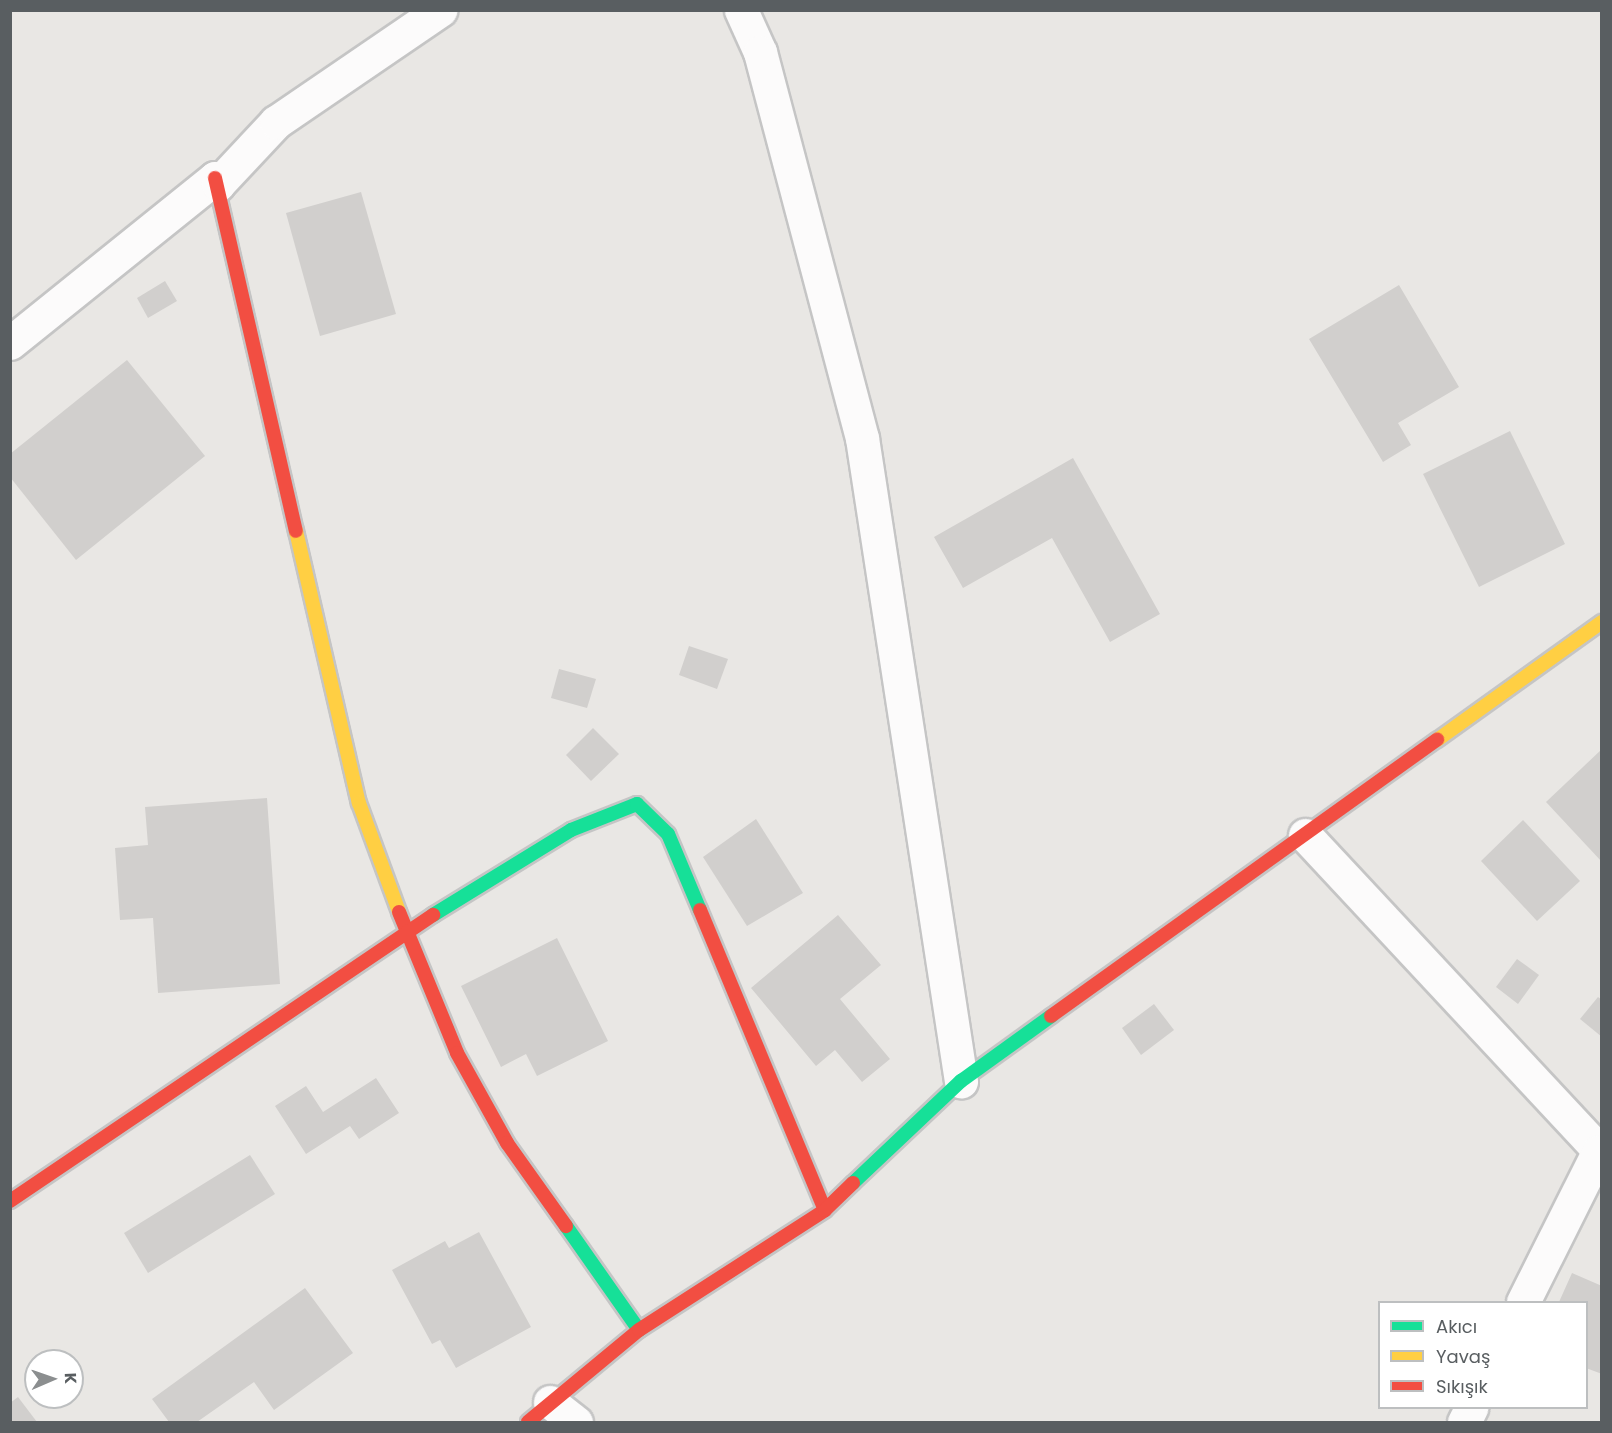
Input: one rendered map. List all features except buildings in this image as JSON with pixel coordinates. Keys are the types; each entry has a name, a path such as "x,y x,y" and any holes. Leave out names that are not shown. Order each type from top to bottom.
{"street":[{"path":"215,178 218,184 276,122 440,10"},
{"path":"741,10 760,52 862,438 961,1081"},
{"path":"10,343 215,178"},
{"path":"215,178 359,803 406,932 457,1053 507,1143 639,1330"},
{"path":"539,1412 639,1330 825,1210 961,1081 1602,622"},
{"path":"10,1201 406,932 571,830 637,804 668,834 825,1210"},
{"path":"1305,835 1600,1153 1524,1301"},
{"path":"539,1412 576,1422"}],"traffic: fast":[{"path":"433,915 571,830 637,804 668,834 700,910"},
{"path":"853,1183 961,1081 1051,1016"},
{"path":"566,1226 639,1330"}],"traffic: slow":[{"path":"296,531 359,803 399,912"},
{"path":"1437,740 1602,622"}],"traffic: jam":[{"path":"215,178 296,531"},
{"path":"1051,1016 1437,740"},
{"path":"700,910 825,1210"},
{"path":"399,912 457,1053 507,1143 566,1226"},
{"path":"10,1201 433,915"},
{"path":"528,1422 639,1330 825,1210 853,1183"}]}
